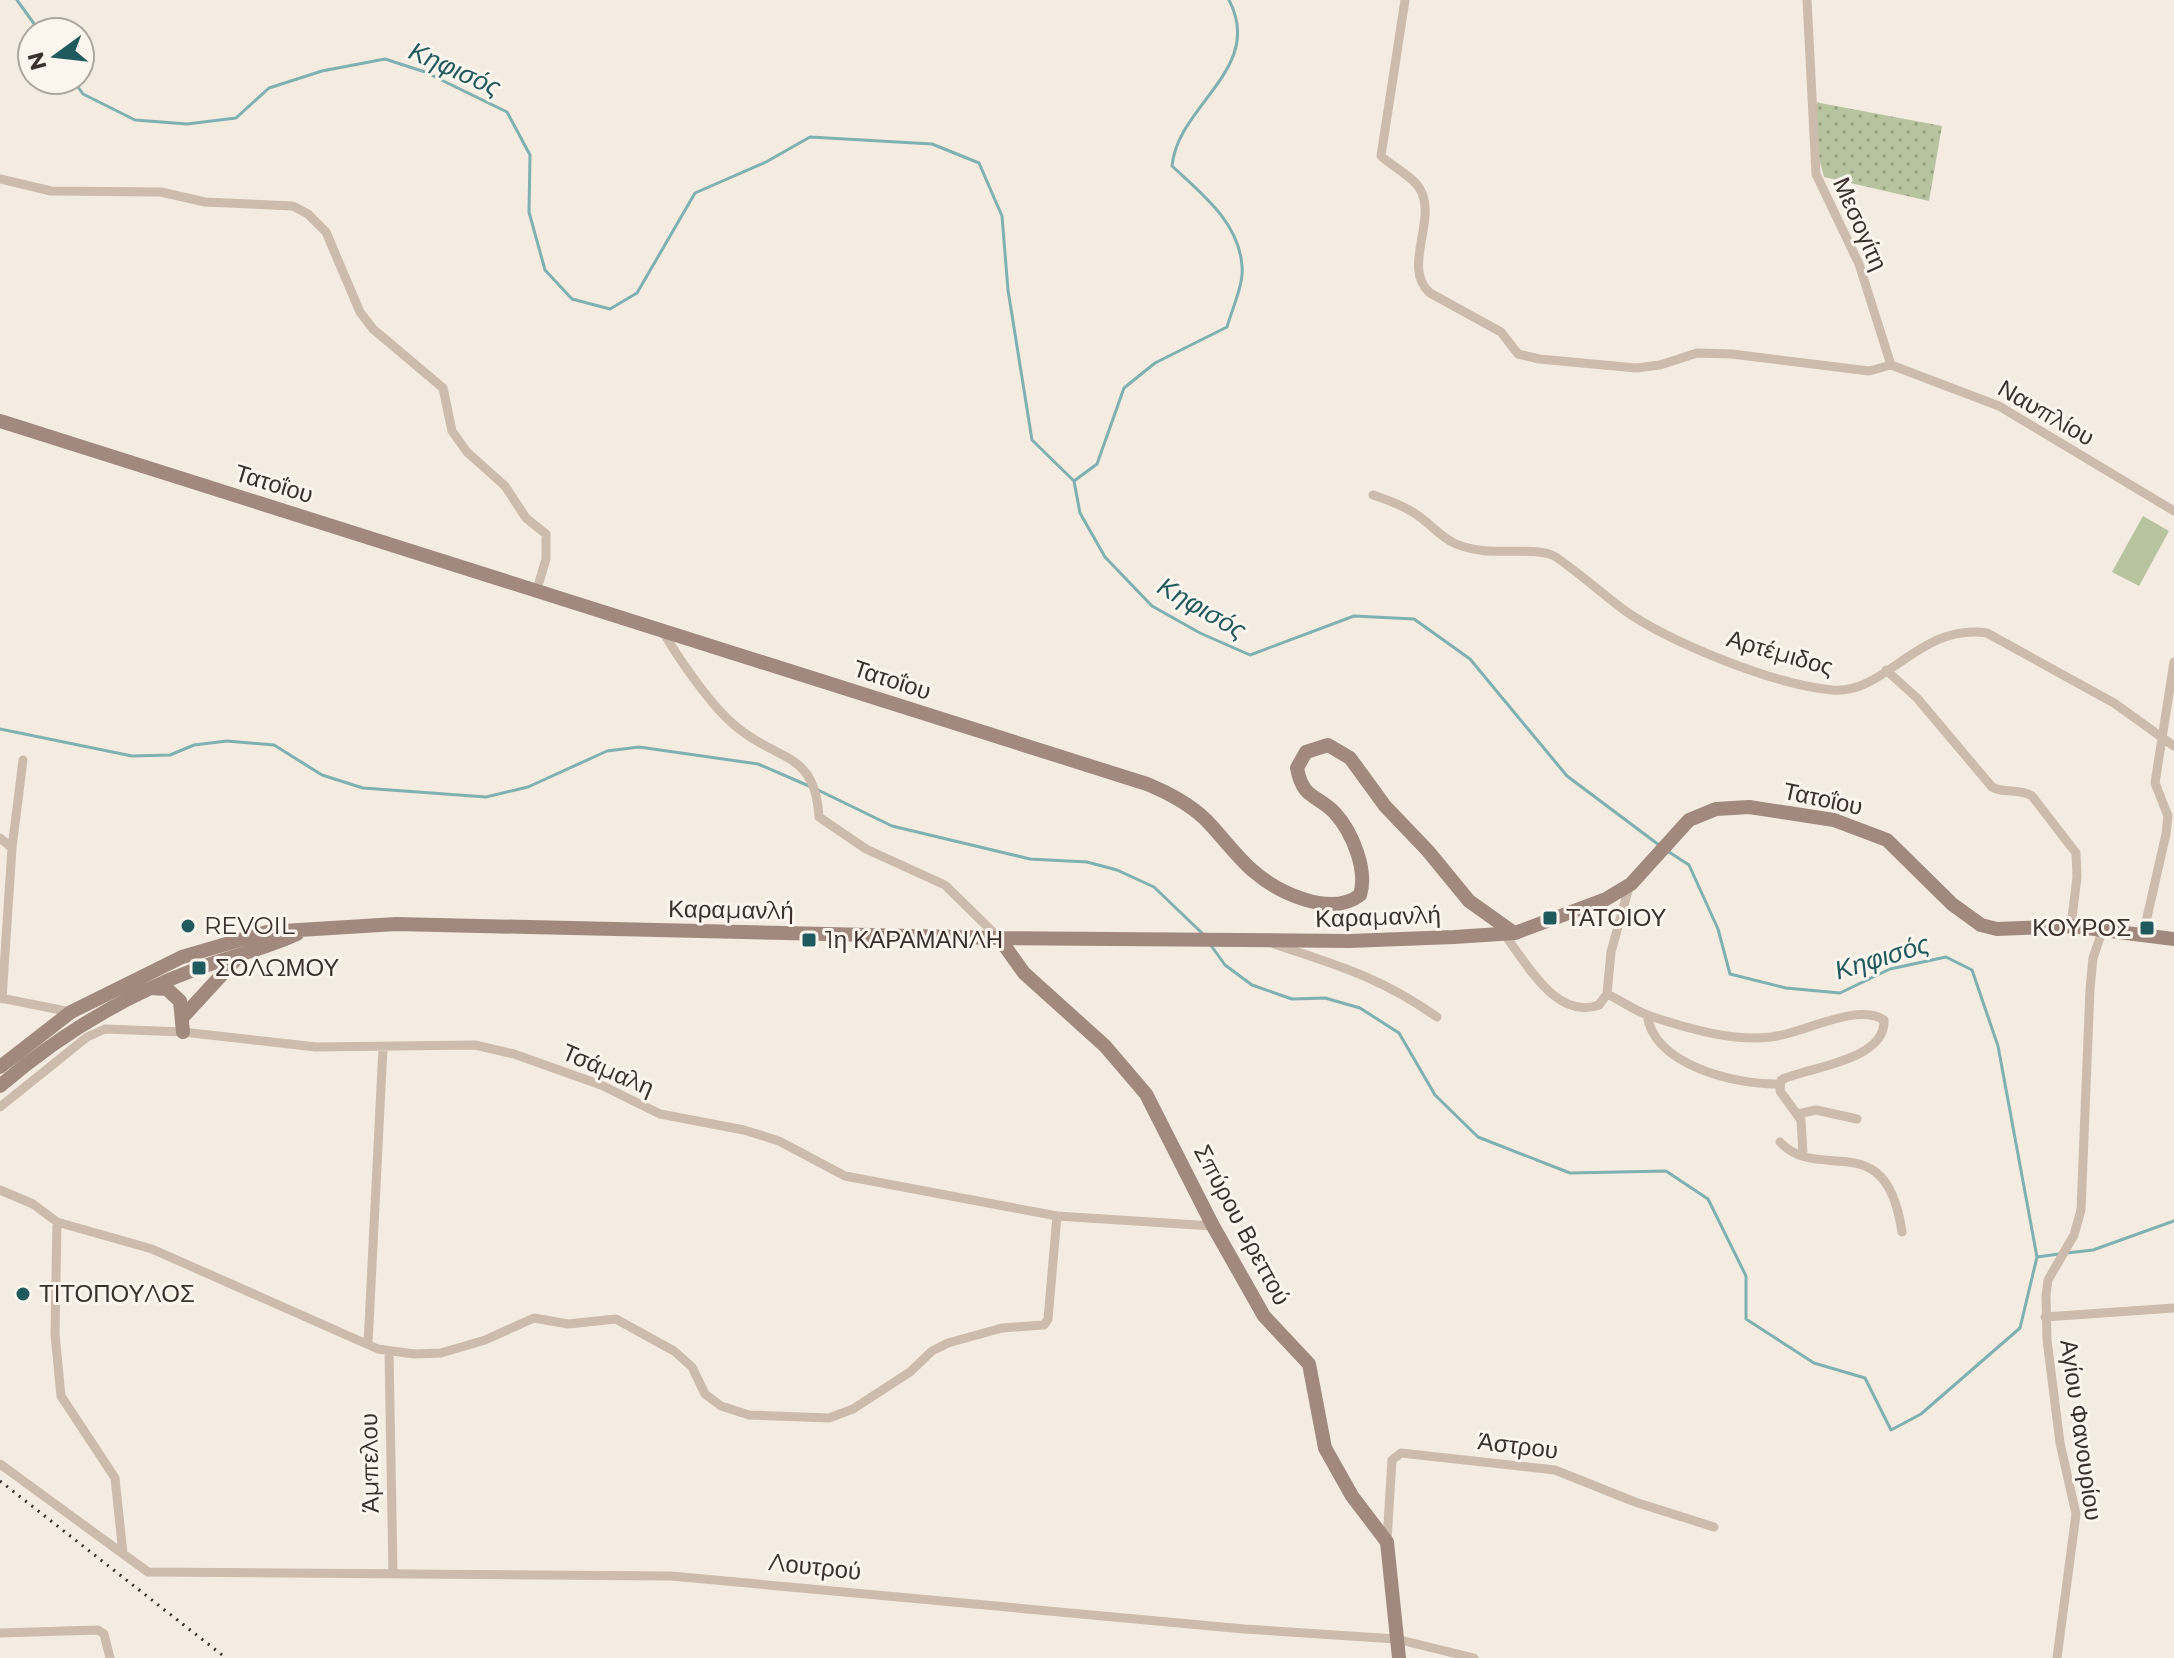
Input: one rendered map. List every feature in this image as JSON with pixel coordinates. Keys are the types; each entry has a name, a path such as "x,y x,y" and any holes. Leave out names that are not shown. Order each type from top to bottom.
{"street":[{"path":"1405,0 1381,156 1419,187 1426,206 1419,269 1422,286 1430,293 1501,332 1518,354 1539,359 1636,368 1709,353 1869,371 1891,365"},
{"name":"Μεσογίτη","path":"1807,0 1816,174 1859,264 1891,365"},
{"path":"0,179 51,191 161,192 205,202 293,206 308,214 326,232 360,312 373,329 443,388 452,431 467,452 505,486 526,518 546,534 546,559 537,589"},
{"name":"Ναυπλίου","path":"1891,365 1999,406 2174,511"},
{"name":"Τατοΐου","path":"0,421 537,589 1174,795 1205,819 1264,878 1303,898 1336,906 1360,895 1363,874 1338,816 1304,791 1297,768 1306,752 1328,745 1350,758 1385,806 1479,910 1505,934"},
{"name":"Αρτέμιδος","path":"1373,495 1417,515 1456,544 1489,553 1553,555 1638,620 1684,643 1778,678 1843,691 1886,670 1944,635 1972,630 1987,633 2114,703 2174,746"},
{"path":"662,630 676,655 738,729 805,767 818,796 819,817 866,849 945,885 999,938"},
{"path":"2143,935 2166,834 2168,816 2155,783 2174,662"},
{"path":"1886,670 1917,698 1992,787 2022,790 2032,796 2076,853 2077,877 2071,926"},
{"path":"23,760 12,848 1,999 71,1012"},
{"name":"Τατοΐου","path":"1505,934 1571,915 1631,884 1674,834 1707,812 1736,807 1834,820 1887,840 1952,904 1981,925 1997,929 2071,926 2174,939"},
{"path":"0,838 12,848"},
{"path":"1505,934 1554,997 1566,1005 1590,1008 1599,1005 1607,994 1620,912 1631,884"},
{"name":"Τατοΐου","path":"1464,893 1475,911 1505,934"},
{"path":"1454,937 1470,929 1475,911"},
{"name":"Καραμανλή","path":"0,1086 71,1012 148,972 208,948 267,932 396,924 1263,941 1505,934"},
{"name":"Αγίου Φανουρίου","path":"2057,1658 2076,1514 2064,1466 2045,1317 2048,1280 2074,1235 2083,1187 2093,958 2103,929"},
{"name":"Καραμανλή","path":"0,1067 151,988 301,932"},
{"name":"Σπύρου Βρεττού","path":"999,938 1024,973 1105,1046 1146,1094 1213,1226 1264,1316 1309,1364 1325,1448 1352,1496 1387,1542"},
{"path":"1263,941 1372,977 1398,989 1437,1017"},
{"path":"183,1025 240,955"},
{"path":"151,988 159,987 175,994 183,1025"},
{"path":"1607,994 1647,1015 1751,1039 1775,1037 1852,1016 1877,1015 1884,1020 1883,1030 1867,1050 1836,1064 1785,1078 1779,1084 1741,1083 1674,1056 1657,1043 1649,1031 1647,1015"},
{"name":"Τσάμαλη","path":"0,1107 97,1031 183,1025 316,1047 488,1047 601,1085 660,1114 744,1130 779,1141 834,1173 1057,1216 1213,1226"},
{"path":"368,1344 383,1048"},
{"path":"1779,1084 1782,1096 1798,1114 1804,1134 1803,1154"},
{"path":"1798,1114 1816,1110 1857,1119"},
{"path":"1780,1142 1794,1154 1855,1162 1879,1176 1887,1183 1902,1232"},
{"path":"0,1190 19,1197 57,1222 152,1249 389,1351 441,1353 485,1340 534,1318 568,1324 616,1319 674,1351 692,1367 705,1394 721,1406 749,1415 829,1418 853,1409 910,1372 932,1351 948,1343 1002,1328 1044,1325 1048,1319 1057,1216"},
{"path":"57,1222 55,1334 61,1396 115,1478 123,1554"},
{"path":"2045,1317 2174,1308"},
{"name":"Άμπελου","path":"389,1351 393,1574"},
{"name":"Άστρου","path":"1387,1542 1392,1460 1401,1453 1555,1470 1635,1502 1714,1527"},
{"path":"0,1464 123,1554"},
{"path":"1387,1542 1399,1658"},
{"name":"Λουτρού","path":"123,1554 148,1572 671,1576 749,1580 1028,1610 1396,1639 1474,1658"},
{"path":"0,1633 98,1630 104,1634 110,1658"}],"green space":[{"path":"1815,102 1942,126 1929,201 1824,177 1817,151"},
{"path":"2143,516 2169,531 2139,586 2112,572"}],"waterway":[{"name":"Κηφισός","path":"17,0 28,16"},
{"path":"1074,481 1097,464 1124,388 1155,363 1227,327 1237,296 1242,266 1234,236 1217,210 1172,166 1188,124 1216,86 1236,46 1237,24 1229,0"},
{"name":"Κηφισός","path":"87,96 135,120 187,124 236,118 269,88 322,71 385,59 425,72 507,112 530,155 529,212 545,270 572,299 610,309 637,293 695,193 766,162 810,137 932,144 979,163 1002,216 1008,290 1032,440 1074,481 1080,513 1105,557 1152,606 1200,633 1250,655 1354,616 1414,619 1470,659 1567,776 1659,845"},
{"path":"0,729 132,756 170,755 194,745 227,741 274,745 322,775 363,788 486,797 528,787 607,751 639,747 758,764 809,786"},
{"path":"816,789 892,826 1030,859 1087,862 1117,870 1154,887 1203,934"},
{"name":"Κηφισός","path":"1669,852 1689,865 1718,929 1730,974 1786,988 1840,993 1890,969 1946,957 1972,970 1998,1046 2037,1257 2059,1254"},
{"path":"1210,944 1225,965 1252,985 1292,999 1325,998 1360,1008 1399,1033 1435,1095 1478,1137 1570,1173 1666,1171 1708,1199 1746,1276 1746,1319 1814,1363 1865,1378 1891,1430 1921,1414 2020,1328 2037,1257"},
{"name":"Κηφισός","path":"2067,1253 2093,1250 2174,1221"}],"railway":[{"path":"0,1481 226,1658"}],"place":[{"name":"ΤΑΤΟΙΟΥ","path":"1550,918"},
{"name":"REVOIL","path":"188,926"},
{"name":"ΚΟΥΡΟΣ","path":"2147,928"},
{"name":"1η ΚΑΡΑΜΑΝΛΗ","path":"809,940"},
{"name":"ΣΟΛΩΜΟΥ","path":"199,968"},
{"name":"ΤΙΤΟΠΟΥΛΟΣ","path":"23,1294"}]}
